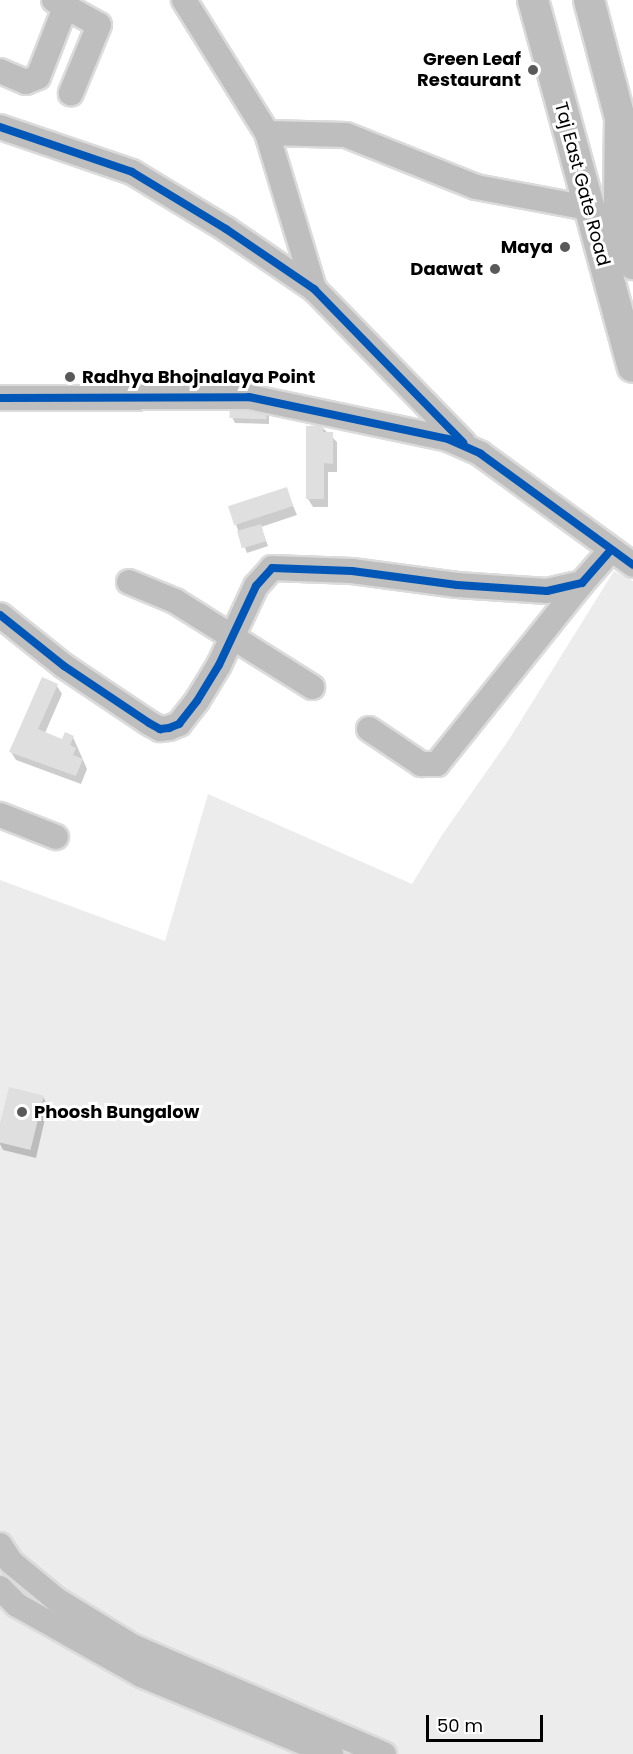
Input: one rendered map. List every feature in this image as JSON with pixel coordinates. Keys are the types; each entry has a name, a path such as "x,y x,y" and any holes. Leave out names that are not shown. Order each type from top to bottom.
{"main road":[{"name":"Taj East Gate Road","path":"533,0 633,367"},
{"path":"589,0 620,118 619,206 633,264"}],"street":[{"path":"184,0 267,134 314,289"},
{"path":"2,77 26,82 38,77 60,3 99,25 71,93"},
{"path":"0,127 146,179 314,289 465,445 633,565"},
{"path":"267,134 346,135 476,187 588,208"},
{"path":"0,398 249,397 465,445"},
{"path":"369,729 421,764 437,764 610,550"},
{"path":"0,615 64,666 160,729 179,724 196,701 234,636 264,573 282,566 547,591 582,584"},
{"path":"129,582 175,601 312,687"},
{"path":"0,815 56,837"},
{"path":"4,1560 57,1600 132,1646 384,1754"},
{"path":"0,1588 17,1605 141,1675 331,1754"}],"shaded area":[{"path":"614,571 633,581 633,1754 0,1754 0,880 165,941 208,794 412,884 442,835 510,738"}],"building":[{"path":"230,403 267,404 266,419 229,418"},
{"path":"323,425 323,432 333,432 333,464 324,463 324,499 306,499 306,426"},
{"path":"287,487 293,506 234,525 228,506"},
{"path":"261,524 266,541 242,548 237,531"},
{"path":"42,677 58,684 38,729 62,739 65,732 74,736 70,745 76,748 73,755 83,759 76,776 9,752"},
{"name":"Phoosh Bungalow","path":"9,1087 44,1096 30,1150 0,1142 0,1123"}],"cycle path":[{"path":"0,127 132,172 226,229 314,289 463,442"},
{"path":"0,398 249,397 448,439 481,454 633,565"},
{"path":"0,615 64,666 160,729 179,724 197,701 219,665 256,586 272,568 352,571 457,585 547,591 582,583 610,551"}],"place":[{"name":"Green Leaf Restaurant","path":"533,70"},
{"name":"Maya","path":"565,247"},
{"name":"Daawat","path":"495,269"},
{"name":"Radhya Bhojnalaya Point","path":"70,377"},
{"name":"Phoosh Bungalow","path":"22,1112"}]}
